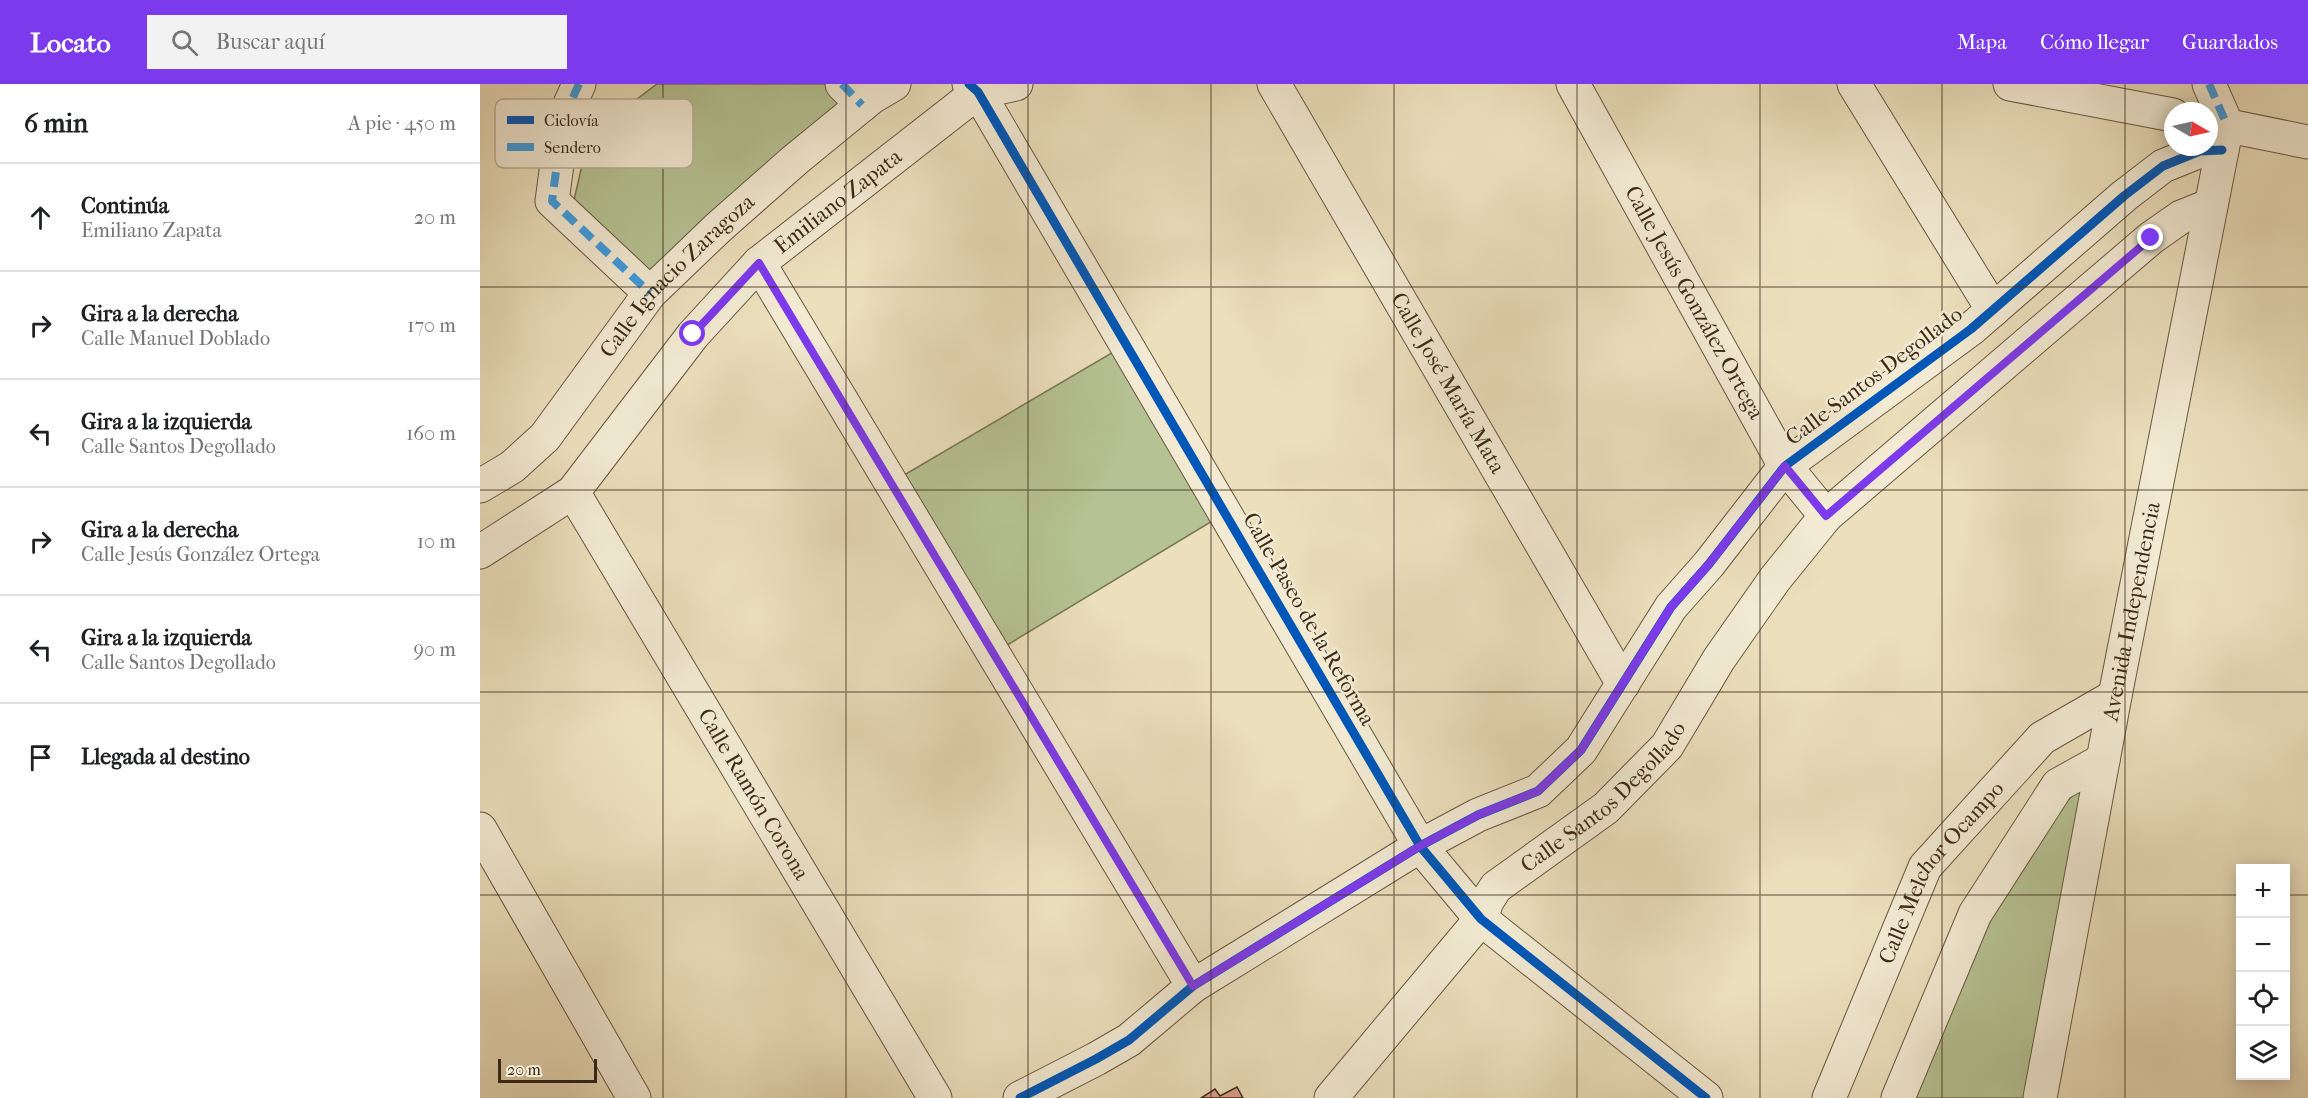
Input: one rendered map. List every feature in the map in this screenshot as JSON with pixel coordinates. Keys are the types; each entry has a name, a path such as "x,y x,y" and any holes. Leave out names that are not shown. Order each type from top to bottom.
{"street":[{"path":"572,99 579,84"},
{"name":"Calle Ignacio Zaragoza","path":"480,486 512,467 545,437 651,293 852,94 894,84"},
{"name":"Emiliano Zapata","path":"480,552 573,492 693,334 759,263 974,88 1016,84"},
{"name":"Calle José María Mata","path":"1274,84 1623,684"},
{"name":"Calle Jesús González Ortega","path":"1573,84 1785,466 1826,516"},
{"path":"1854,84 1993,310"},
{"path":"2010,84 2164,113"},
{"path":"2209,84 2219,132"},
{"name":"Calle Paseo de la Reforma","path":"974,88 1420,846 1481,919 1706,1098"},
{"name":"Calle Santos Degollado","path":"1020,1098 1129,1040 1193,986 1420,846 1478,815 1538,791 1581,750 1671,607 1709,564 1785,466 1971,329 2124,196 2163,166 2200,150 2219,132 2308,142"},
{"name":"Avenida Independencia","path":"2040,1098 2115,696 2211,206 2219,132"},
{"path":"556,168 552,201 651,293"},
{"name":"Calle Santos Degollado","path":"1331,1098 1481,919 1487,901 1496,887 1606,808 1666,746 1725,650 1775,579 1826,516 2151,238 2181,217 2211,206"},
{"path":"759,263 1193,986"},
{"name":"Calle Ramón Corona","path":"573,492 935,1098"},
{"name":"Calle Melchor Ocampo","path":"1828,1098 1925,867 2042,738 2115,696"},
{"name":"Calle Melchor Ocampo","path":"1898,1098 1975,914 2058,785 2103,760"},
{"path":"480,829 634,1098"}],"green space":[{"path":"657,84 831,84 851,104 651,280 574,200 581,168 693,168 693,99 637,99"},
{"path":"1115,351 1214,520 1004,647 899,478"},
{"path":"2093,775 2036,1098 1902,1098 2029,839"}],"building":[{"path":"1237,1087 1243,1098 1201,1098 1215,1089 1220,1096"}],"marked path":[{"path":"572,99 579,84"},
{"path":"842,84 862,105"},
{"path":"2209,84 2227,125"},
{"path":"556,168 552,201 650,293"}],"cycle path":[{"path":"969,84 978,92 1420,846 1481,919 1706,1098"},
{"path":"1020,1098 1129,1040 1193,986 1420,846 1478,815 1538,791 1581,750 1671,607 1709,564 1785,466 1971,329 2124,196 2163,166 2200,151 2222,150"}],"route":[{"path":"693,334 759,263 1193,986 1420,846 1478,815 1538,791 1581,750 1671,607 1709,564 1785,466 1826,516 2151,238"}]}
